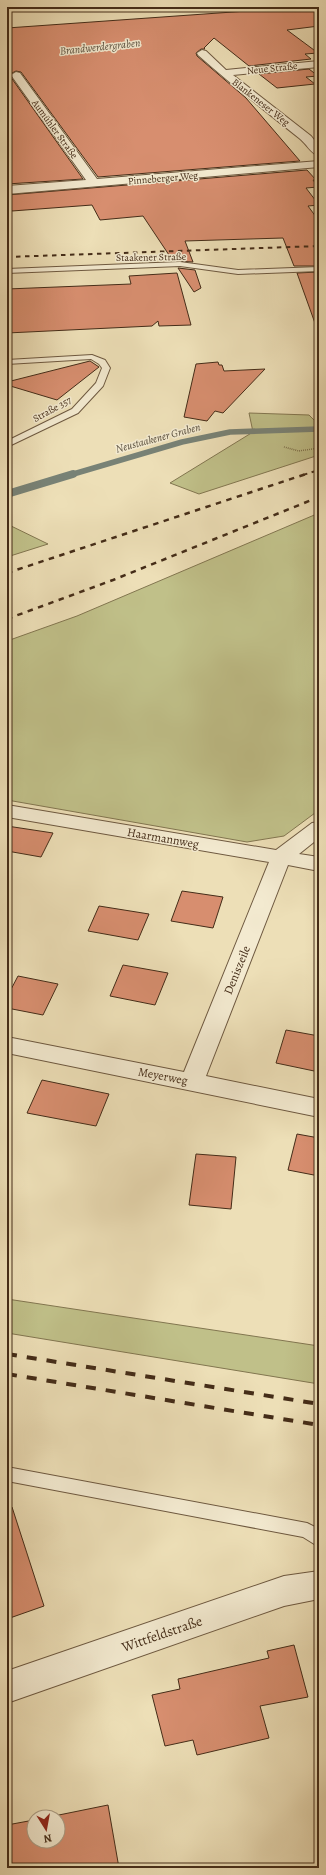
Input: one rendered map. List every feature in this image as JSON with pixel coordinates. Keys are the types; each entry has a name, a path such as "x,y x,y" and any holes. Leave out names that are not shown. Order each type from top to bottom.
{"street":[{"name":"Blankeneser Weg","path":"202,53 224,73 307,138 319,153"},
{"name":"Neue Straße","path":"224,73 319,64"},
{"name":"Aumühler Straße","path":"16,75 94,183"},
{"path":"307,138 319,137"},
{"name":"Pinneberger Weg","path":"7,190 319,164"},
{"name":"Haarmannweg","path":"7,811 319,864"},
{"path":"281,857 319,828"},
{"name":"Deniszeile","path":"192,1082 281,857"},
{"name":"Meyerweg","path":"7,1045 319,1108"},
{"name":"Wittfeldstraße","path":"7,1687 284,1591 319,1585"}],"lane":[{"name":"Staakener Straße","path":"7,272 180,264 238,272 319,269"},
{"name":"Straße 357","path":"7,362 92,357 102,362 106,368 100,384 75,411 7,444"},
{"path":"7,1474 306,1530 319,1539"}],"path":[{"path":"284,447 299,451 319,448"}],"green space":[{"path":"249,413 309,415 319,425 319,455 199,494 170,483 253,432"},
{"path":"319,513 319,810 284,836 247,842 7,800 7,641 77,616"},
{"path":"7,524 48,544 7,557"},
{"path":"7,1299 319,1346 319,1384 7,1333"}],"building":[{"path":"243,7 319,7 319,26 287,30 318,53 305,54 311,59 249,66 214,38 204,48 205,49 201,49 196,53 197,56 246,98 300,161 98,177 21,72 16,71 10,74 10,76 83,179 7,184 7,28 247,11"},
{"path":"309,69 318,76 306,77 315,84 277,88 259,74"},
{"path":"307,170 316,180 313,180 318,187 306,188 319,205 308,206 319,221 319,266 294,266 283,238 185,241 193,262 173,261 143,216 100,220 92,205 12,211 7,198 7,195"},
{"path":"178,268 195,270 201,288 194,292"},
{"path":"319,272 319,325 316,326 297,273"},
{"path":"177,273 191,325 159,326 158,321 152,326 7,333 7,289 131,284 129,276"},
{"path":"90,361 99,367 57,400 7,385 7,382"},
{"path":"218,362 219,365 222,365 224,371 265,369 223,413 215,411 207,421 184,417 196,364"},
{"path":"7,826 53,833 41,857 7,851"},
{"path":"182,891 223,897 213,928 171,921"},
{"path":"99,906 149,914 138,940 88,931"},
{"path":"123,965 168,973 155,1005 110,996"},
{"path":"18,976 58,984 43,1015 7,1008 7,997"},
{"path":"286,1030 319,1036 319,1072 276,1063"},
{"path":"42,1080 109,1094 96,1126 27,1113"},
{"path":"297,1134 319,1138 319,1176 288,1170"},
{"path":"196,1154 236,1157 231,1209 189,1205"},
{"path":"12,1507 44,1606 7,1619 7,1508"},
{"path":"294,1645 308,1697 260,1706 269,1738 197,1755 193,1740 165,1746 152,1695 180,1689 178,1679 269,1658 267,1651"},
{"path":"108,1805 119,1868 7,1868 7,1825 26,1821 26,1849 66,1849 66,1814"}],"waterway":[{"name":"Neustaakener Graben","path":"70,475 182,442 230,432 319,429"},
{"name":"Neustaakener Graben","path":"7,494 73,474"}],"railway":[{"path":"7,257 319,246"},
{"path":"303,475 319,470"},
{"path":"7,573 306,474"},
{"path":"7,619 113,580 319,497"},
{"path":"7,1354 319,1404"},
{"path":"7,1374 319,1425"}],"water label":[{"name":"Brandwerdergraben","path":"100,47"}]}
